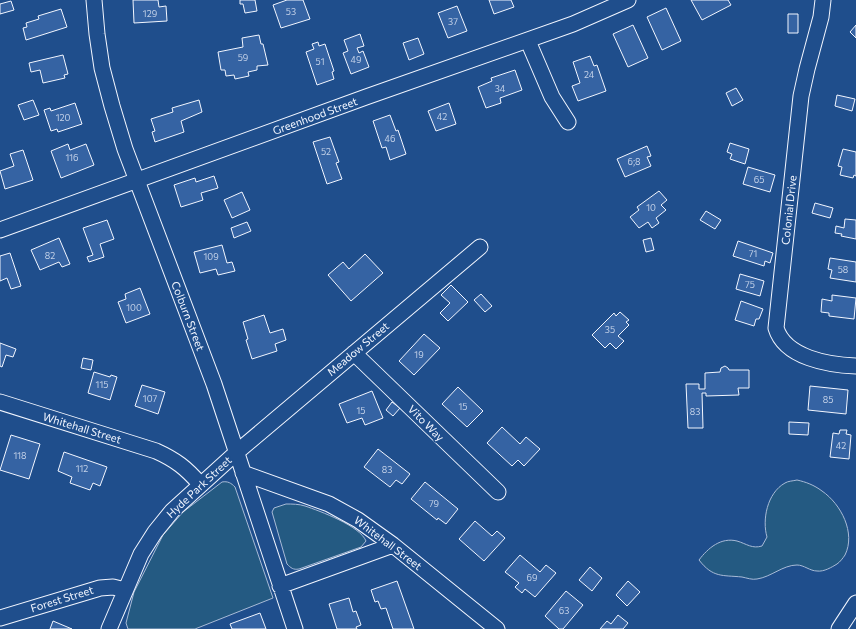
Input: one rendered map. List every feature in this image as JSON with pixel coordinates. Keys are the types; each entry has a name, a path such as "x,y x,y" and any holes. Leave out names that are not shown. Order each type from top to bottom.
{"street":[{"name":"Colburn Street","path":"94,0 102,68 112,106 137,181 214,384 295,629"},
{"name":"Greenhood Street","path":"0,230 366,97 528,41 573,24 628,0"},
{"name":"Colonial Drive","path":"823,0 821,17 808,62 801,96 776,328 782,341 796,351 826,362 856,366"},
{"path":"528,41 552,97 568,122"},
{"name":"Meadow Street","path":"237,452 480,247"},
{"name":"Vito Way","path":"354,353 498,492"},
{"name":"Whitehall Street","path":"0,402 156,451 183,466 200,484"},
{"name":"Hyde Park Street","path":"109,629 141,554 155,532 172,511 237,452"},
{"name":"Whitehall Street","path":"243,473 334,507 358,520 393,545 497,629"},
{"path":"280,586 393,545"},
{"name":"Forest Street","path":"0,618 100,588 113,587 125,590"},
{"path":"839,629 856,603"}],"shaded area":[{"path":"797,480 810,484 822,491 841,511 848,529 849,538 845,555 839,562 822,571 814,571 797,565 787,567 762,578 755,579 713,573 704,566 699,560 706,551 720,542 731,540 752,547 762,546 767,537 765,523 767,507 770,500 779,487 786,482"},
{"path":"222,482 232,484 235,487 273,598 195,629 128,629 126,623 134,592 163,535 183,512"},
{"path":"286,504 303,505 329,515 356,530 366,541 361,547 299,569 292,568 287,564 272,512 274,508"}],"building":[{"path":"133,0 158,0 159,7 166,6 167,21 134,23"},
{"path":"240,0 255,0 257,11 245,13 243,4 240,4"},
{"path":"287,0 303,0 310,19 281,28 273,5"},
{"path":"489,0 511,0 514,7 494,14"},
{"path":"691,0 728,0 731,5 702,20"},
{"path":"11,1 14,10 0,14 0,4"},
{"path":"457,6 467,31 448,38 438,13"},
{"path":"666,8 681,41 662,50 647,17"},
{"path":"61,9 67,27 26,40 23,28 27,27 26,23 39,19 38,16"},
{"path":"788,14 798,14 798,33 788,33"},
{"path":"633,25 648,58 628,67 613,34"},
{"path":"856,25 856,38 850,32"},
{"path":"360,34 364,46 357,48 359,53 363,51 369,67 351,74 343,53 348,51 344,40"},
{"path":"259,35 261,44 263,44 268,65 257,66 257,70 248,72 249,76 235,79 234,75 226,76 225,70 221,70 218,52 243,47 242,38"},
{"path":"418,38 424,54 409,60 403,43"},
{"path":"318,42 319,46 325,44 334,71 332,72 334,79 317,85 306,52 314,49 312,44"},
{"path":"63,55 68,74 64,75 65,78 43,83 40,70 31,72 29,63"},
{"path":"590,56 594,66 597,65 606,91 578,101 572,86 580,83 573,62"},
{"path":"515,70 522,90 500,98 501,103 486,108 478,87 492,81 491,78"},
{"path":"736,88 743,100 732,106 726,93"},
{"path":"837,95 855,99 852,111 835,106"},
{"path":"33,100 39,115 24,120 18,105"},
{"path":"199,100 202,112 181,121 184,132 155,142 152,132 155,131 151,119 173,112 172,108"},
{"path":"75,103 82,124 58,132 57,129 51,131 44,110 50,108 51,111"},
{"path":"449,103 456,124 436,131 428,111"},
{"path":"390,115 396,131 398,130 406,154 390,160 386,147 382,148 373,121"},
{"path":"330,137 339,162 336,163 342,179 327,184 313,142"},
{"path":"730,143 749,149 745,164 730,159 732,154 727,152"},
{"path":"68,144 70,150 86,144 94,165 61,178 51,151"},
{"path":"647,146 651,156 647,157 651,166 625,177 617,159"},
{"path":"843,149 856,152 856,176 854,175 853,178 840,175 842,167 838,166"},
{"path":"23,150 33,180 5,189 0,171 14,166 10,154"},
{"path":"748,167 775,175 770,192 743,184"},
{"path":"214,176 218,188 201,193 203,200 181,207 174,185 195,178 196,182"},
{"path":"659,191 667,200 661,205 666,210 656,218 659,223 652,228 648,222 639,228 630,217 639,210 637,207"},
{"path":"242,192 250,210 232,218 224,200"},
{"path":"815,203 833,208 830,218 812,213"},
{"path":"706,211 721,220 715,229 700,220"},
{"path":"845,219 856,220 856,239 841,236 842,234 835,233 836,226 844,228"},
{"path":"107,220 114,239 100,244 104,257 89,262 87,257 93,255 83,228"},
{"path":"247,222 251,231 234,238 231,228"},
{"path":"59,238 70,264 62,267 59,262 40,270 31,250"},
{"path":"651,238 654,250 646,252 643,240"},
{"path":"738,241 773,253 770,263 765,261 764,266 733,256"},
{"path":"222,245 227,263 232,262 235,271 218,275 216,269 200,273 194,252"},
{"path":"10,253 21,286 11,289 7,278 0,281 0,256"},
{"path":"365,254 383,273 351,301 328,275 343,262 349,269"},
{"path":"830,258 856,262 856,282 830,278 832,270 828,269"},
{"path":"740,274 764,281 760,296 736,289"},
{"path":"451,285 468,302 448,321 440,313 450,303 441,295"},
{"path":"140,288 150,314 126,323 118,302 126,299 125,294"},
{"path":"481,294 492,306 485,312 474,300"},
{"path":"832,295 856,298 854,319 829,316 829,313 821,312 822,299 832,301"},
{"path":"741,301 763,309 759,319 756,319 754,326 735,320"},
{"path":"620,312 629,320 626,322 629,325 618,336 624,341 616,349 610,343 605,348 592,335 614,313 616,316"},
{"path":"264,315 270,333 283,329 286,340 275,344 277,351 252,359 246,340 248,339 243,322"},
{"path":"424,334 440,348 414,375 399,361"},
{"path":"0,343 16,349 13,357 6,355 2,367 0,366"},
{"path":"83,358 93,360 91,370 81,368"},
{"path":"725,366 729,370 749,370 749,388 738,388 739,395 706,396 706,393 702,393 703,428 688,428 686,384 699,384 699,389 705,389 705,373 720,372 721,368"},
{"path":"94,372 110,377 111,375 117,377 110,400 88,393"},
{"path":"142,385 165,392 158,414 135,406"},
{"path":"810,386 848,390 846,414 808,410"},
{"path":"458,387 483,411 467,427 442,404"},
{"path":"372,391 383,418 365,425 362,418 347,423 339,404"},
{"path":"392,402 400,408 393,416 386,410"},
{"path":"789,422 809,423 808,435 789,434"},
{"path":"502,427 520,444 526,437 540,449 524,466 518,460 512,466 487,443"},
{"path":"840,430 847,430 846,434 851,435 849,459 830,457 833,433 839,434"},
{"path":"11,435 40,444 29,479 0,470"},
{"path":"378,449 410,474 402,484 396,480 390,487 364,467"},
{"path":"64,452 107,467 100,486 93,483 90,490 70,483 72,477 58,471"},
{"path":"425,482 458,509 446,524 438,518 437,520 411,499"},
{"path":"475,521 492,536 497,531 505,538 484,561 459,539"},
{"path":"520,555 540,572 546,565 556,573 535,597 525,589 522,593 515,587 519,583 505,572"},
{"path":"590,567 602,578 592,591 579,580"},
{"path":"397,581 414,629 393,629 386,608 381,609 378,601 375,602 371,590"},
{"path":"628,581 640,592 627,606 616,595"},
{"path":"566,591 583,605 563,629 559,629 545,616"},
{"path":"349,598 353,612 356,611 361,625 356,627 357,629 337,629 329,604"},
{"path":"260,613 266,629 232,629 230,624"},
{"path":"618,615 628,623 623,629 600,629 607,621 611,624"},
{"path":"53,621 72,629 50,629"}]}
